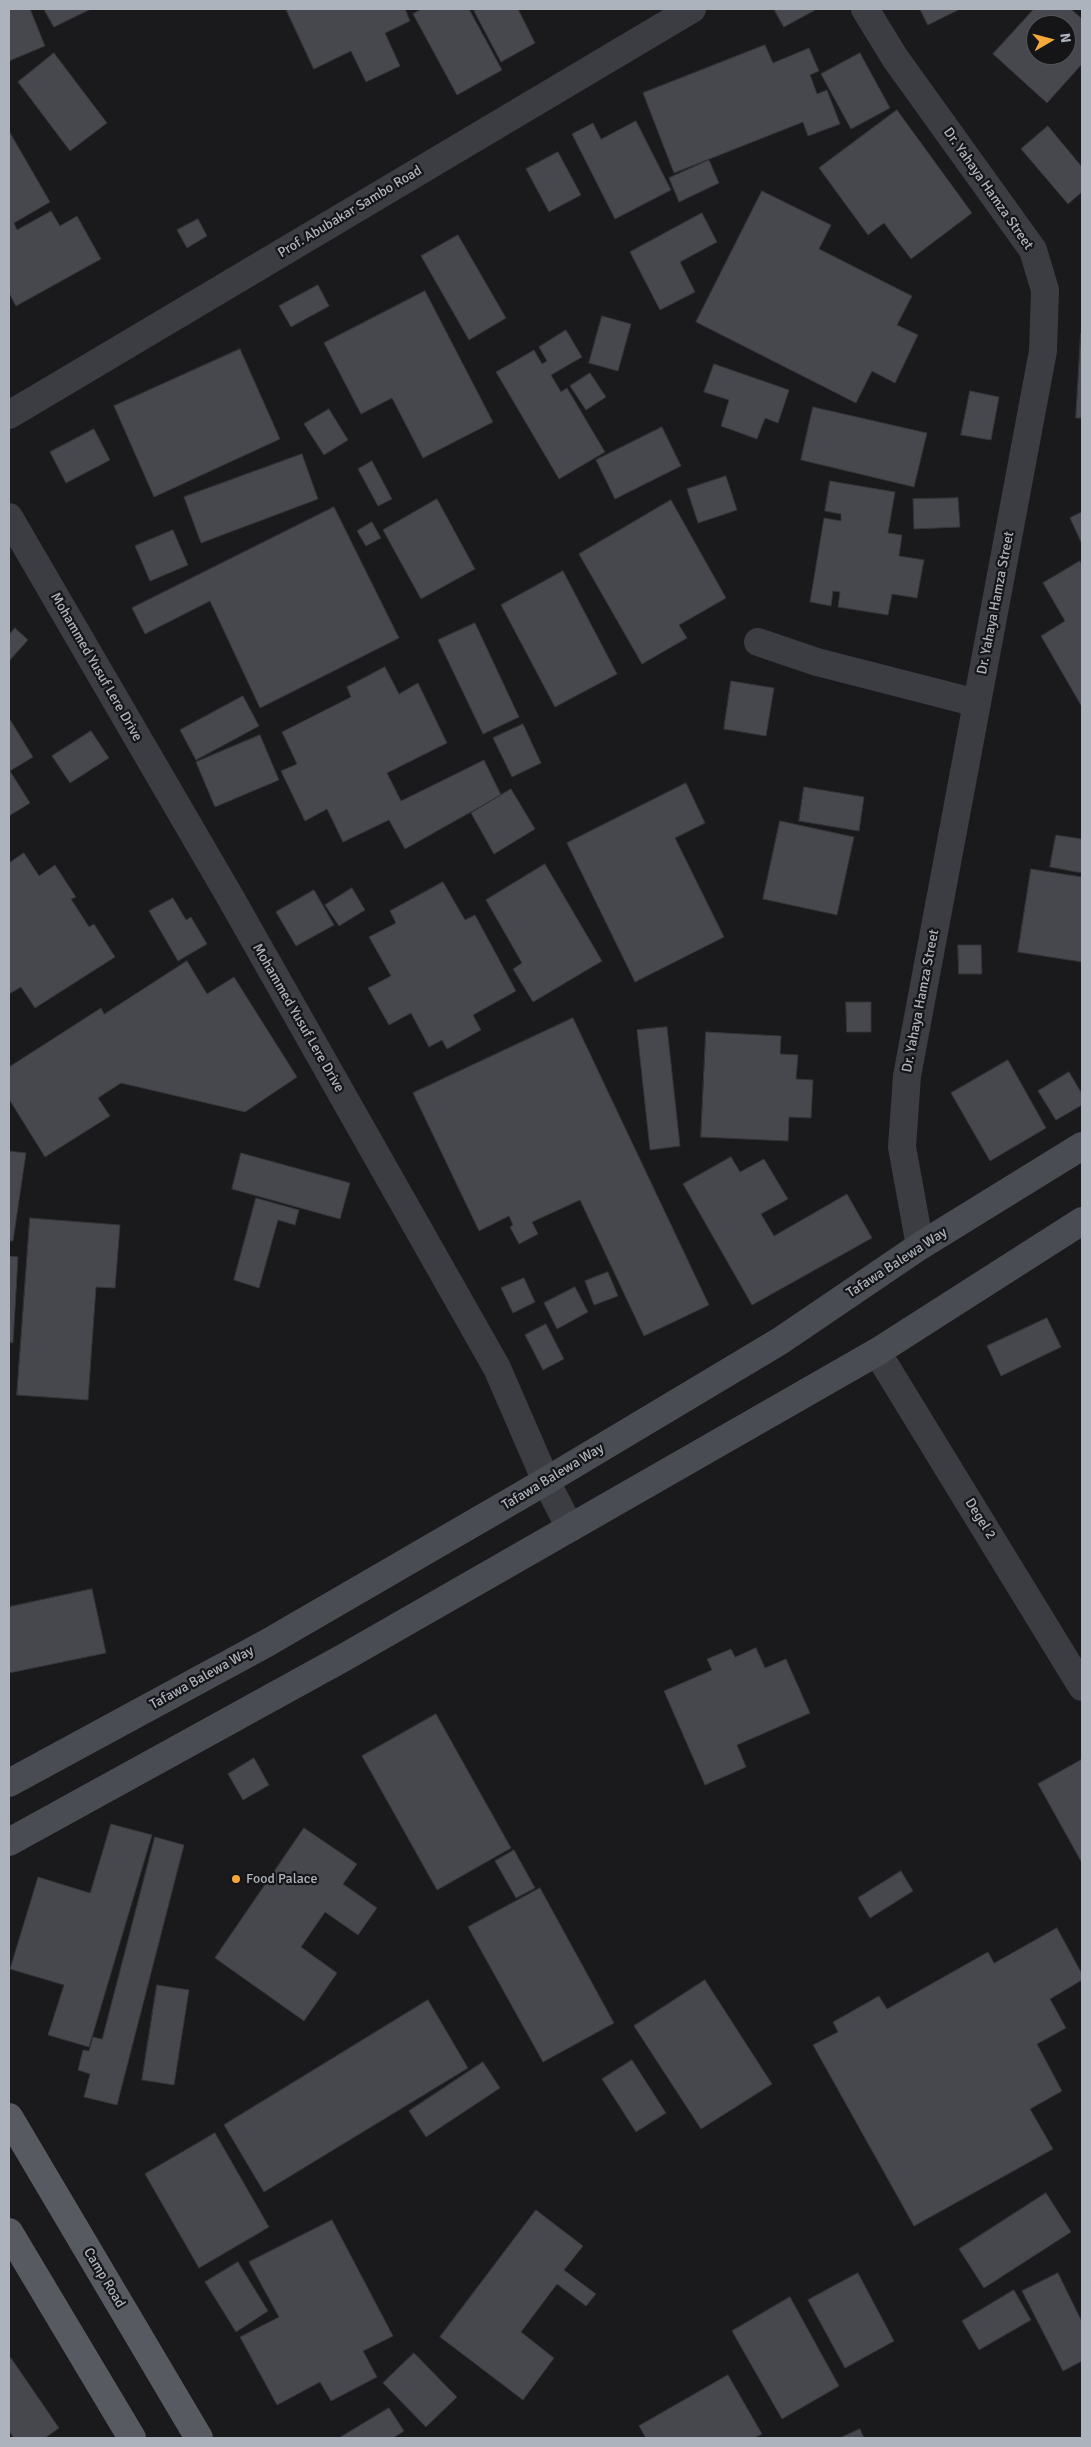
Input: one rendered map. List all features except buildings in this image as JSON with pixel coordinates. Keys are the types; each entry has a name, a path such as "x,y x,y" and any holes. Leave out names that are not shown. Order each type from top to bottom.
{"main road":[{"name":"Tafawa Balewa Way","path":"9,1783 267,1643 546,1481 780,1340 920,1246 1082,1146"},
{"path":"9,1842 343,1658 877,1352 1082,1221"},
{"name":"Camp Road","path":"9,2117 199,2438"},
{"path":"9,2232 132,2438"}],"street":[{"name":"Prof. Abubakar Sambo Road","path":"9,415 692,9"},
{"name":"Dr. Yahaya Hamza Street","path":"865,9 895,58 1033,250 1045,290 1043,351 907,1076 902,1147 920,1246"},
{"name":"Mohammed Yusuf Lere Drive","path":"9,517 229,895 498,1368 546,1481 570,1528"},
{"path":"758,642 817,662 977,703"},
{"name":"Degel 2","path":"877,1352 1082,1687"}],"place":[{"name":"Food Palace","path":"236,1879"}]}
